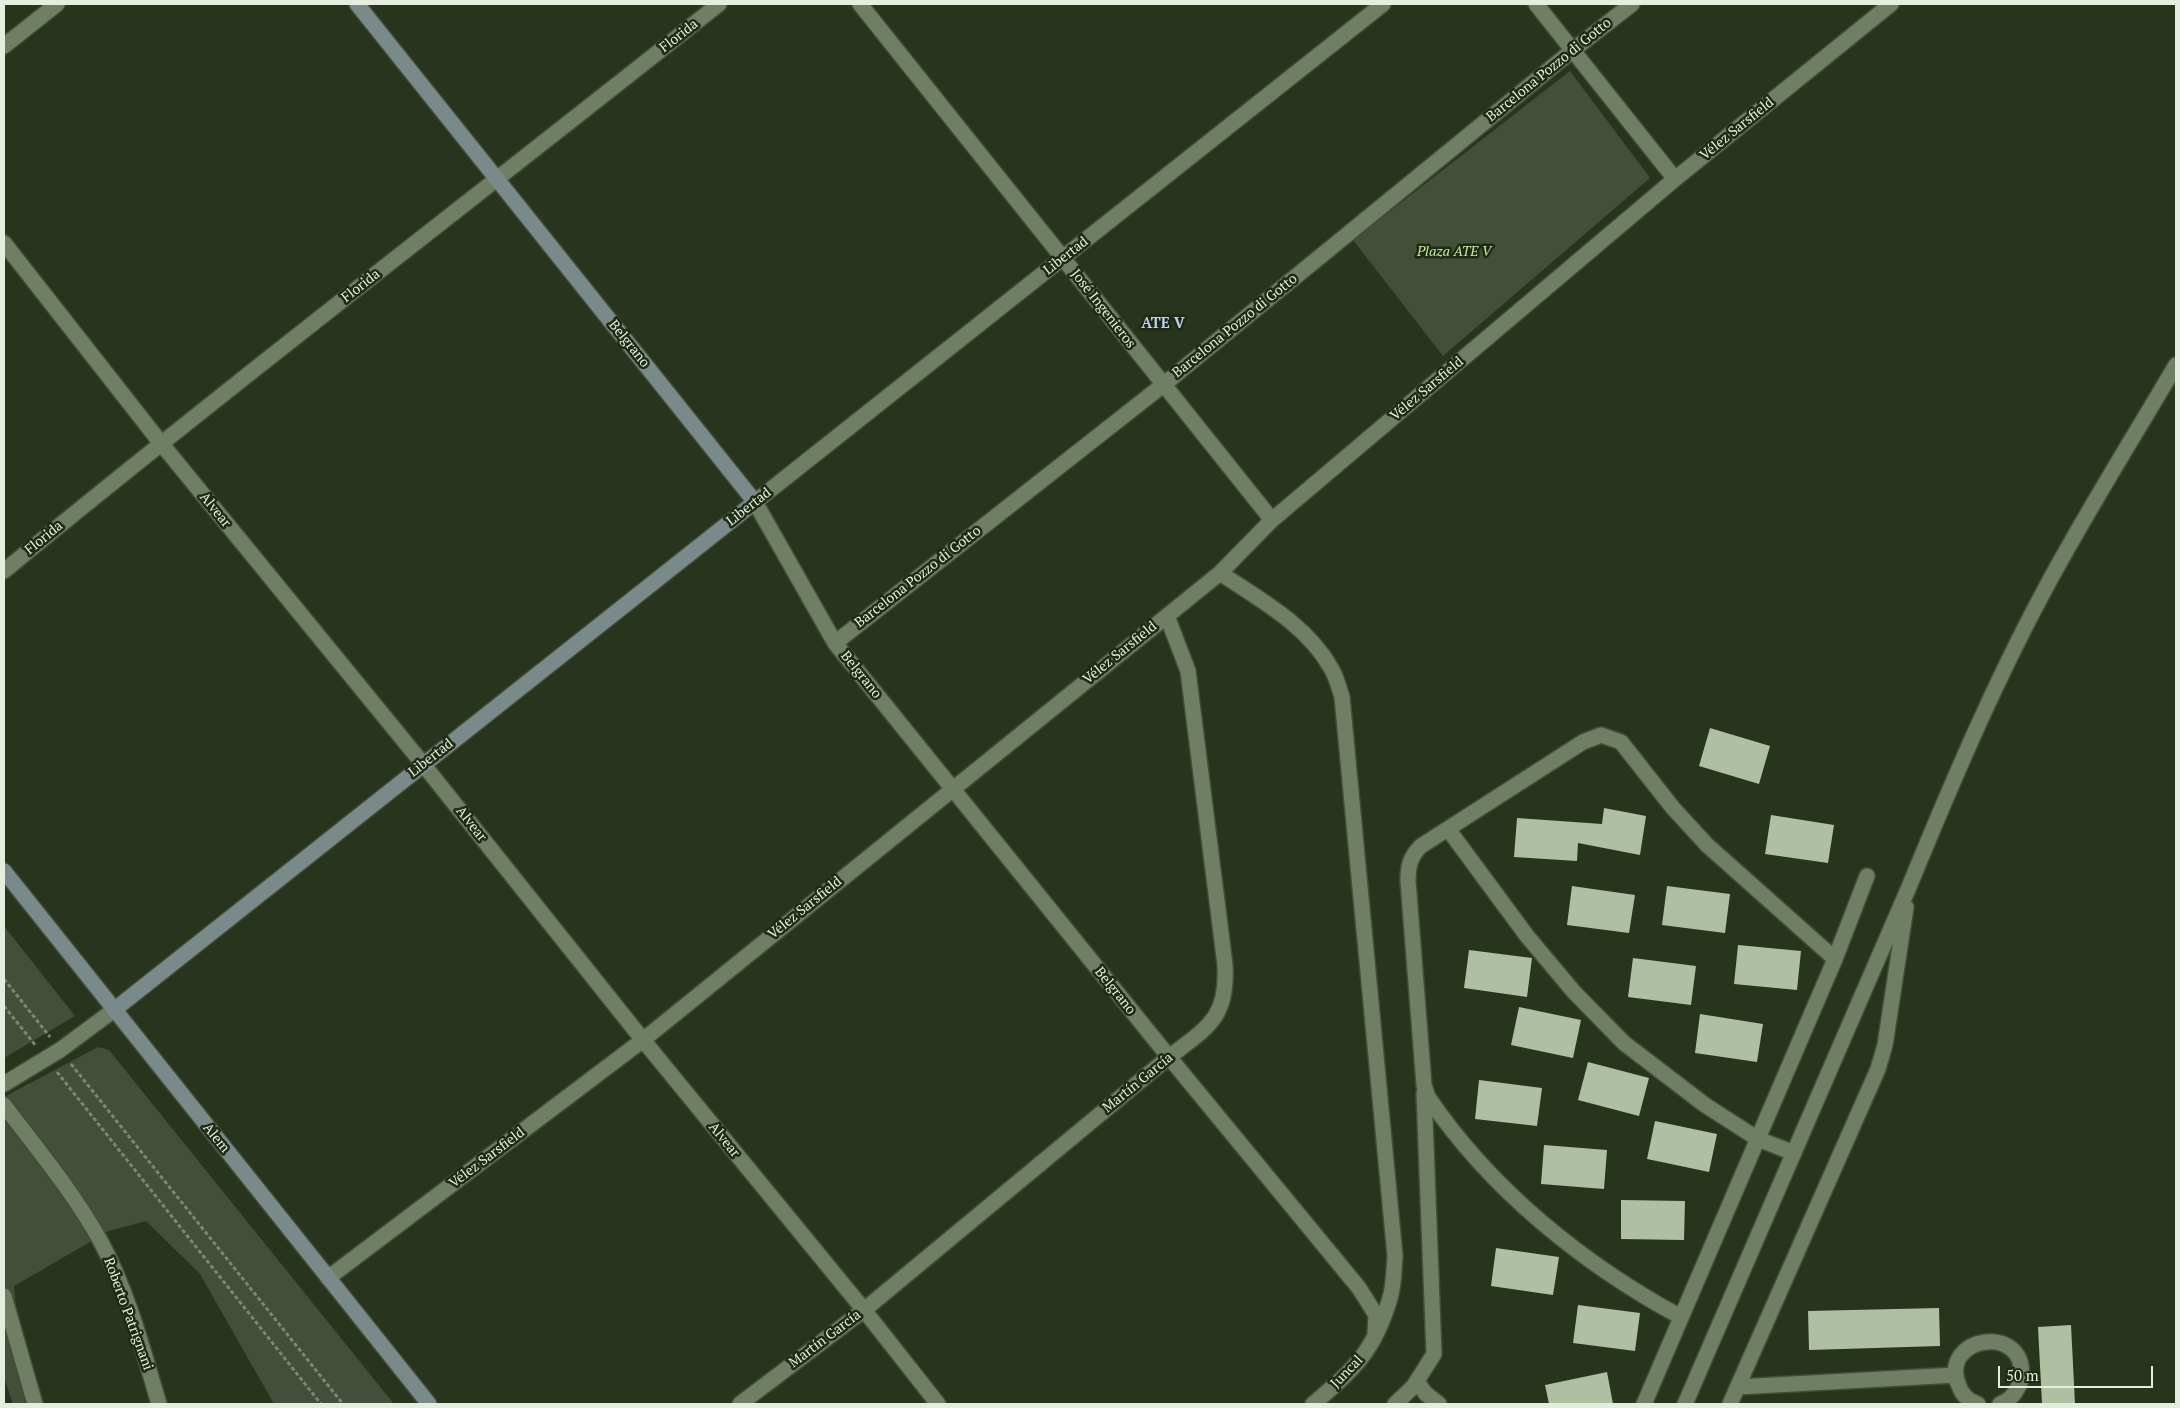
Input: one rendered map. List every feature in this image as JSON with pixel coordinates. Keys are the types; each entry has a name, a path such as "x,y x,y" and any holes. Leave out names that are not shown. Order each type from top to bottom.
{"main road":[{"name":"Belgrano","path":"357,4 755,502"},
{"name":"Libertad","path":"114,1010 755,502"},
{"name":"Alem","path":"4,871 429,1404"}],"street":[{"path":"4,46 57,4"},
{"name":"Florida","path":"4,570 160,442 498,180 720,4"},
{"name":"José Ingenieros","path":"860,4 1272,520"},
{"path":"1536,4 1675,179"},
{"name":"Barcelona Pozzo di Gotto","path":"835,643 1163,385 1632,4"},
{"name":"Vélez Sarsfield","path":"328,1278 643,1040 1220,573 1272,520 1675,179 1892,4"},
{"name":"Libertad","path":"755,502 1064,258 1379,5"},
{"name":"Alvear","path":"4,243 160,442 424,764 643,1040 864,1310 938,1404"},
{"path":"1684,1404 1910,887 1936,821 1994,692 2043,593 2084,517 2176,365"},
{"name":"Belgrano","path":"755,502 835,643 1169,1057 1359,1288 1376,1315 1375,1334"},
{"name":"Juncal","path":"1220,573 1282,615 1319,650 1332,669 1342,697 1395,1256 1391,1297 1362,1359 1339,1383 1313,1404"},
{"name":"Martín García","path":"740,1404 864,1310 1204,1030 1220,1011 1226,984 1188,671 1167,616"},
{"path":"1395,1404 1416,1382 1434,1354 1424,1085 1408,867 1412,855 1421,846 1583,742 1601,735 1621,742 1673,808 1707,845 1835,959"},
{"path":"1448,829 1539,950 1574,992 1624,1043 1705,1105 1758,1140 1794,1153"},
{"path":"1644,1404 1835,959 1867,876"},
{"path":"1730,1404 1878,1069 1886,1045 1910,887"},
{"path":"4,1084 60,1050 114,1010"},
{"path":"1424,1085 1433,1104 1480,1162 1525,1207 1597,1267 1639,1294 1681,1317"},
{"name":"Roberto Patrignani","path":"4,1105 74,1196 102,1243 121,1285 159,1404"},
{"path":"4,1296 35,1404"},
{"path":"1978,1404 1965,1397 1960,1389 1956,1375 1958,1360 1971,1346 1989,1340 2007,1346 2019,1361 2020,1381 2017,1390 2011,1398 2000,1404"},
{"path":"1738,1387 1956,1375"},
{"path":"1416,1382 1426,1394 1439,1404"}],"path":[{"path":"4,979 343,1404"},
{"path":"4,1006 321,1404"}],"green space":[{"name":"Plaza ATE V","path":"1570,71 1650,178 1443,356 1353,240"},
{"path":"4,926 75,1016 4,1058"},
{"path":"98,1047 109,1050 394,1404 274,1404 200,1274 146,1221 109,1231 14,1286 25,1404 13,1404 4,1377 4,1097"}],"building":[{"path":"1710,728 1770,746 1759,784 1699,766"},
{"path":"1604,808 1646,816 1640,855 1578,843 1577,861 1514,857 1517,818 1602,824"},
{"path":"1771,815 1834,825 1828,863 1765,854"},
{"path":"1572,886 1635,895 1629,933 1567,925"},
{"path":"1667,886 1730,894 1725,933 1662,925"},
{"path":"1738,945 1801,951 1797,990 1734,984"},
{"path":"1469,950 1532,958 1527,997 1464,988"},
{"path":"1633,958 1696,966 1691,1005 1628,997"},
{"path":"1519,1007 1581,1020 1573,1058 1511,1045"},
{"path":"1700,1014 1763,1024 1757,1062 1695,1053"},
{"path":"1588,1062 1649,1078 1639,1116 1578,1100"},
{"path":"1479,1080 1542,1088 1537,1126 1475,1119"},
{"path":"1655,1121 1717,1134 1709,1172 1647,1159"},
{"path":"1544,1145 1607,1150 1604,1189 1541,1184"},
{"path":"1621,1200 1685,1201 1684,1240 1621,1239"},
{"path":"1496,1248 1559,1257 1553,1295 1491,1286"},
{"path":"1578,1305 1640,1313 1635,1351 1573,1343"},
{"path":"1939,1308 1940,1346 1809,1350 1808,1311"},
{"path":"2071,1325 2075,1404 2042,1404 2038,1327"},
{"path":"1607,1372 1613,1404 1549,1404 1545,1385"}],"district":[{"name":"ATE V","path":"1163,324"}]}
